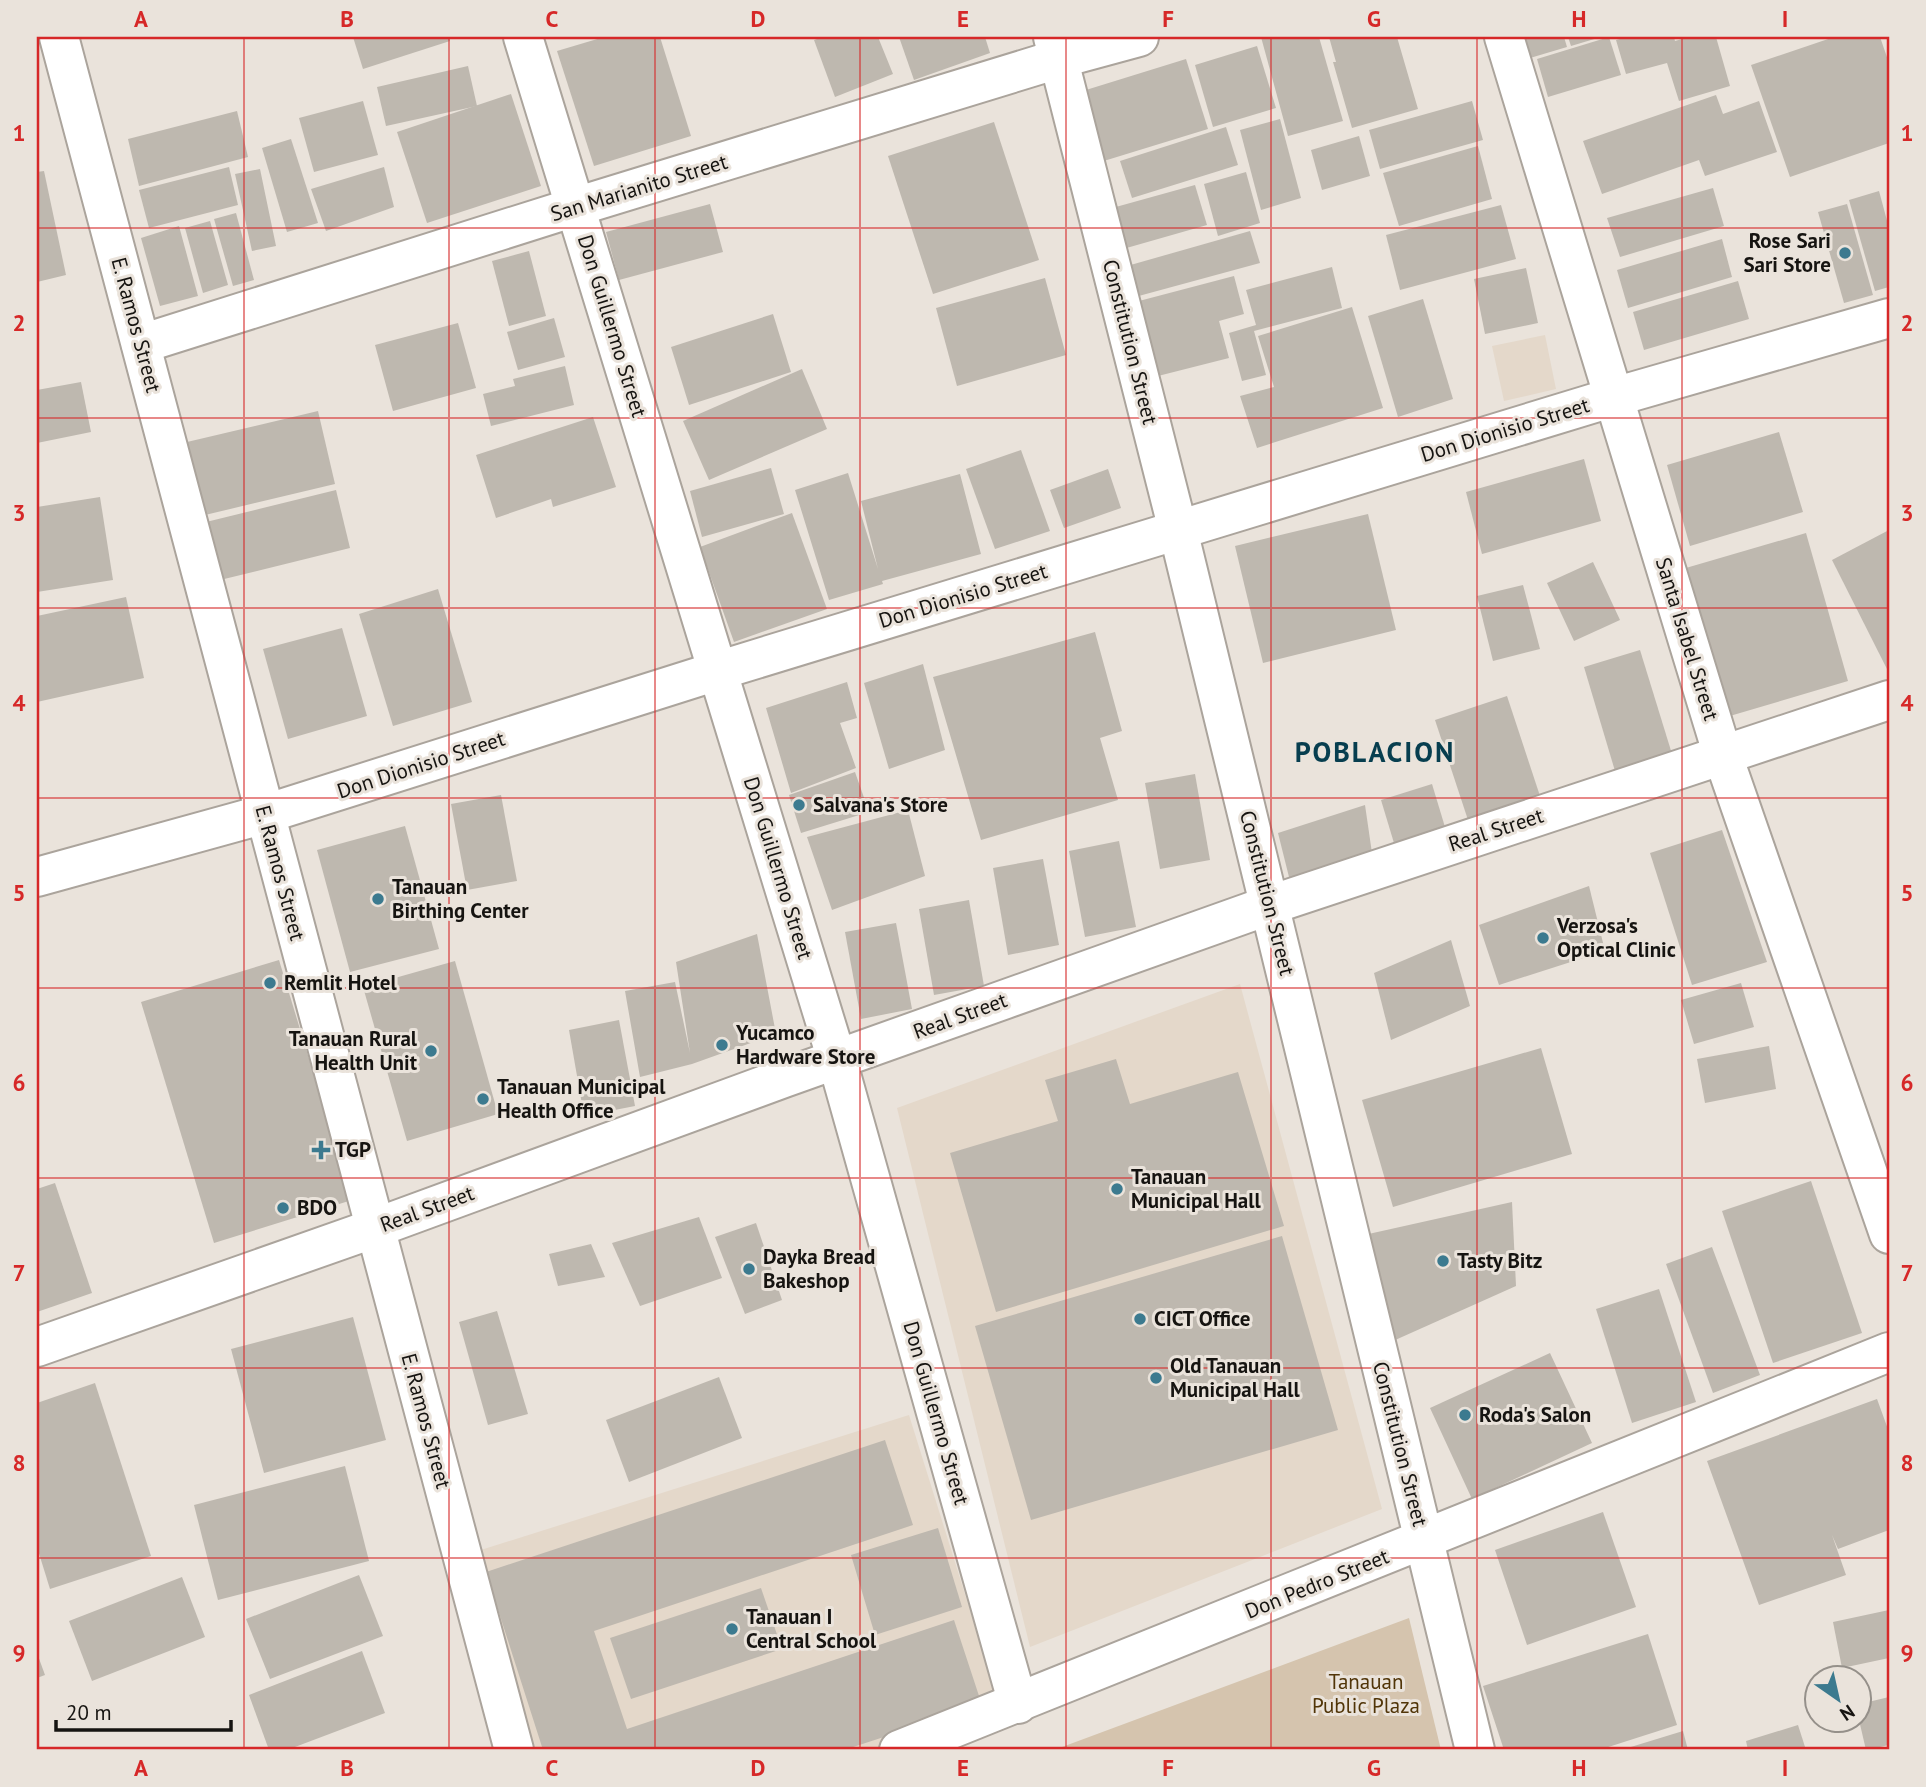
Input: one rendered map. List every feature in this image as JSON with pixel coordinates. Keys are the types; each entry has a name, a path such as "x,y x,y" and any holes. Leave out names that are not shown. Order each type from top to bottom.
{"street":[{"name":"E. Ramos Street","path":"59,37 514,1750"},
{"name":"Don Guillermo Street","path":"523,37 836,1060 1018,1704"},
{"name":"San Marianito Street","path":"141,344 575,207 1056,48 1139,37"},
{"name":"Santa Isabel Street","path":"1504,37 1723,755 1889,1234"},
{"name":"Constitution Street","path":"1056,48 1178,530 1475,1750"},
{"name":"Don Dionisio Street","path":"37,877 265,814 717,671 1614,397 1889,317"},
{"name":"Real Street","path":"37,1348 1270,905 1889,700"},
{"name":"Don Pedro Street","path":"899,1750 1889,1352"}],"shaded area":[{"path":"1545,335 1556,389 1504,401 1492,346"},
{"path":"1240,984 1382,1509 1030,1647 897,1108"},
{"name":"Tanauan I Central School","path":"909,1415 999,1703 874,1750 522,1750 465,1555"}],"green space":[{"name":"Tanauan Public Plaza","path":"1409,1618 1441,1750 1054,1750"}],"building":[{"path":"353,37 449,37 450,41 363,69"},
{"path":"604,37 660,37 691,136 594,166 557,51"},
{"path":"823,37 878,37 893,74 835,97 814,40"},
{"path":"899,37 985,37 990,53 914,80"},
{"path":"1261,37 1319,37 1343,121 1288,136"},
{"path":"1329,37 1397,37 1418,109 1352,128 1333,62 1336,62"},
{"path":"1524,37 1564,37 1567,47 1530,58"},
{"path":"1568,37 1601,37 1571,46"},
{"path":"1609,37 1621,75 1548,97 1537,59"},
{"path":"1628,37 1674,37 1675,41 1689,37 1716,37 1730,86 1679,101 1667,63 1626,74 1616,40"},
{"path":"1834,37 1880,37 1889,63 1889,143 1790,177 1751,65"},
{"path":"1257,46 1276,108 1213,127 1195,65"},
{"path":"1186,59 1208,129 1094,164 1073,94"},
{"path":"468,66 477,106 386,126 377,87"},
{"path":"511,94 541,186 427,223 397,132"},
{"path":"1716,95 1723,114 1759,101 1777,152 1705,176 1699,160 1602,194 1583,141"},
{"path":"363,101 378,155 314,172 299,118"},
{"path":"1472,101 1483,140 1380,169 1369,130"},
{"path":"237,111 248,157 139,186 128,139"},
{"path":"1280,119 1301,198 1261,210 1240,130"},
{"path":"994,122 1039,260 933,294 888,156"},
{"path":"1226,127 1238,165 1132,198 1120,161"},
{"path":"1359,136 1370,176 1322,190 1311,150"},
{"path":"291,139 318,223 287,232 262,148"},
{"path":"1478,146 1492,199 1399,226 1383,173"},
{"path":"229,167 238,205 149,228 139,190"},
{"path":"384,167 394,207 326,231 311,189"},
{"path":"260,169 276,246 252,251 235,174"},
{"path":"44,171 66,275 37,282 37,172"},
{"path":"1246,172 1260,223 1218,236 1204,184"},
{"path":"1195,185 1207,225 1116,251 1105,210"},
{"path":"1713,188 1724,226 1620,257 1607,218"},
{"path":"1879,191 1889,228 1889,287 1875,291 1849,200"},
{"path":"710,204 723,252 619,280 606,232"},
{"name":"Rose Sari Sari Store","path":"1847,204 1873,295 1844,303 1818,212"},
{"path":"1501,205 1516,259 1400,290 1386,235"},
{"path":"236,213 254,280 233,286 214,219"},
{"path":"210,221 228,285 203,293 185,228"},
{"path":"179,226 198,296 160,306 141,238"},
{"path":"1250,231 1260,263 1135,297 1127,266"},
{"path":"1722,239 1732,277 1628,308 1617,270"},
{"path":"529,251 546,316 509,326 492,261"},
{"path":"1332,267 1342,308 1254,331 1266,375 1242,381 1229,333 1256,325 1246,290"},
{"path":"1526,268 1538,323 1485,334 1474,279"},
{"path":"1234,276 1244,314 1219,321 1229,358 1158,376 1139,301"},
{"path":"1045,278 1066,355 957,386 936,308"},
{"path":"1738,281 1749,319 1644,350 1633,312"},
{"path":"1423,299 1453,399 1398,417 1368,316"},
{"path":"1352,307 1383,408 1257,448 1240,396 1274,387 1258,336"},
{"path":"773,314 791,372 689,405 671,347"},
{"path":"554,318 565,357 518,370 507,332"},
{"path":"458,323 476,388 393,411 375,345"},
{"path":"565,366 574,405 491,426 483,394 515,386 513,379"},
{"path":"802,369 827,429 709,480 683,421"},
{"path":"81,382 91,432 37,443 37,390"},
{"path":"318,411 335,484 205,515 187,442"},
{"path":"593,417 616,487 553,507 551,499 496,518 476,455"},
{"path":"1779,432 1803,512 1690,546 1667,465"},
{"path":"1021,450 1050,531 995,549 966,469"},
{"path":"1584,459 1601,521 1482,554 1466,492"},
{"path":"771,468 784,514 702,537 690,491"},
{"path":"1108,469 1121,508 1064,528 1050,490"},
{"path":"848,473 878,569 861,501 960,474 981,554 882,581 883,584 829,600 795,490"},
{"path":"336,490 350,548 216,581 202,523"},
{"path":"100,497 113,580 37,592 37,507"},
{"path":"792,513 827,609 734,642 700,547"},
{"path":"1368,514 1396,630 1263,663 1235,546"},
{"path":"1889,530 1889,673 1832,560"},
{"path":"1806,533 1848,681 1723,718 1679,570"},
{"path":"1593,562 1620,620 1574,641 1547,583"},
{"path":"1523,585 1540,649 1493,661 1477,596"},
{"path":"438,589 472,702 393,726 359,614"},
{"path":"126,597 144,678 37,702 37,616"},
{"path":"342,628 367,716 288,739 263,649"},
{"path":"1095,632 1122,731 1100,738 1118,800 981,840 933,677"},
{"path":"1640,650 1672,754 1615,771 1584,667"},
{"path":"923,664 945,750 889,769 864,683"},
{"path":"847,682 857,718 840,723 856,768 791,793 766,708"},
{"path":"1507,696 1540,796 1468,820 1435,720"},
{"path":"855,772 869,812 801,833 789,795"},
{"path":"1195,774 1210,860 1160,869 1145,783"},
{"path":"1432,784 1448,837 1397,853 1381,800"},
{"path":"501,795 517,881 467,890 451,804"},
{"path":"1365,805 1373,860 1293,893 1278,833"},
{"path":"908,810 925,876 832,910 807,837"},
{"name":"Tanauan Birthing Center","path":"405,826 439,949 350,972 317,850"},
{"path":"1722,830 1767,962 1692,985 1650,853"},
{"path":"1119,841 1136,927 1085,937 1069,851"},
{"path":"1043,859 1059,945 1008,955 993,868"},
{"name":"Verzosa's Optical Clinic","path":"1589,886 1605,951 1499,985 1479,925"},
{"path":"969,900 984,986 934,995 919,909"},
{"path":"896,923 912,1009 861,1019 845,932"},
{"path":"757,934 776,1034 692,1064 640,1077 625,991 675,982 690,1053 676,962"},
{"path":"1451,940 1470,1006 1391,1040 1374,973"},
{"path":"279,960 352,1200 214,1243 141,1002"},
{"name":"Tanauan Rural Health Unit","path":"455,961 498,1114 407,1141 363,987"},
{"path":"1741,983 1754,1027 1694,1044 1681,1000"},
{"path":"619,1020 635,1106 584,1116 569,1030"},
{"path":"1769,1046 1776,1089 1705,1103 1697,1059"},
{"path":"1541,1048 1572,1154 1393,1207 1362,1100"},
{"name":"Tanauan Municipal Hall","path":"1116,1059 1130,1104 1238,1072 1284,1226 996,1312 950,1153 1058,1121 1045,1080"},
{"path":"1811,1181 1862,1333 1773,1363 1722,1211"},
{"path":"55,1183 92,1293 37,1312 37,1189"},
{"name":"Tasty Bitz","path":"1512,1202 1516,1286 1393,1341 1364,1235"},
{"path":"699,1217 722,1278 640,1306 612,1243"},
{"name":"Dayka Bread Bakeshop","path":"756,1223 782,1300 745,1314 715,1237"},
{"name":"Old Tanauan Municipal Hall","path":"1282,1236 1338,1430 1031,1520 975,1326"},
{"path":"591,1244 605,1277 558,1286 549,1254"},
{"path":"1712,1247 1760,1375 1713,1393 1666,1264"},
{"path":"1659,1289 1696,1402 1632,1423 1596,1309"},
{"path":"497,1311 528,1414 488,1425 459,1322"},
{"path":"353,1317 386,1440 264,1473 231,1349"},
{"path":"1550,1353 1592,1443 1472,1499 1430,1408"},
{"path":"719,1377 742,1438 629,1482 606,1420"},
{"path":"95,1383 151,1556 50,1589 37,1547 37,1403"},
{"path":"1877,1399 1889,1432 1889,1530 1838,1549 1832,1535 1846,1575 1759,1605 1707,1461"},
{"path":"885,1440 913,1525 594,1631 627,1729 954,1620 982,1705 844,1750 543,1750 486,1572"},
{"path":"345,1466 369,1561 218,1600 194,1505"},
{"path":"1603,1512 1636,1607 1527,1645 1495,1550"},
{"path":"938,1528 962,1607 875,1635 851,1555"},
{"path":"359,1575 383,1636 270,1679 246,1619"},
{"path":"182,1577 205,1637 92,1681 69,1621"},
{"path":"761,1588 782,1649 631,1699 610,1638"},
{"path":"1889,1610 1889,1658 1861,1664 1841,1664 1833,1622"},
{"path":"1648,1634 1677,1725 1599,1750 1504,1750 1483,1686"},
{"path":"362,1651 385,1713 287,1750 269,1750 249,1695"},
{"path":"37,1653 45,1675 37,1678"},
{"path":"1889,1697 1889,1745 1866,1750 1862,1734 1874,1734 1874,1701"},
{"path":"1798,1725 1806,1750 1748,1750 1746,1741"},
{"path":"1683,1731 1688,1750 1621,1750"}],"place":[{"name":"Rose Sari Sari Store","path":"1845,253"},
{"name":"Salvana's Store","path":"799,805"},
{"name":"Tanauan Birthing Center","path":"378,899"},
{"name":"Verzosa's Optical Clinic","path":"1543,938"},
{"name":"Remlit Hotel","path":"270,983"},
{"name":"Yucamco Hardware Store","path":"722,1045"},
{"name":"Tanauan Rural Health Unit","path":"431,1051"},
{"name":"Tanauan Municipal Health Office","path":"483,1099"},
{"name":"TGP","path":"321,1150"},
{"name":"Tanauan Municipal Hall","path":"1117,1189"},
{"name":"BDO","path":"283,1208"},
{"name":"Tasty Bitz","path":"1443,1261"},
{"name":"Dayka Bread Bakeshop","path":"749,1269"},
{"name":"CICT Office","path":"1140,1319"},
{"name":"Old Tanauan Municipal Hall","path":"1156,1378"},
{"name":"Roda's Salon","path":"1465,1415"},
{"name":"Tanauan I Central School","path":"732,1629"}],"district":[{"name":"POBLACION","path":"1375,752"}]}
